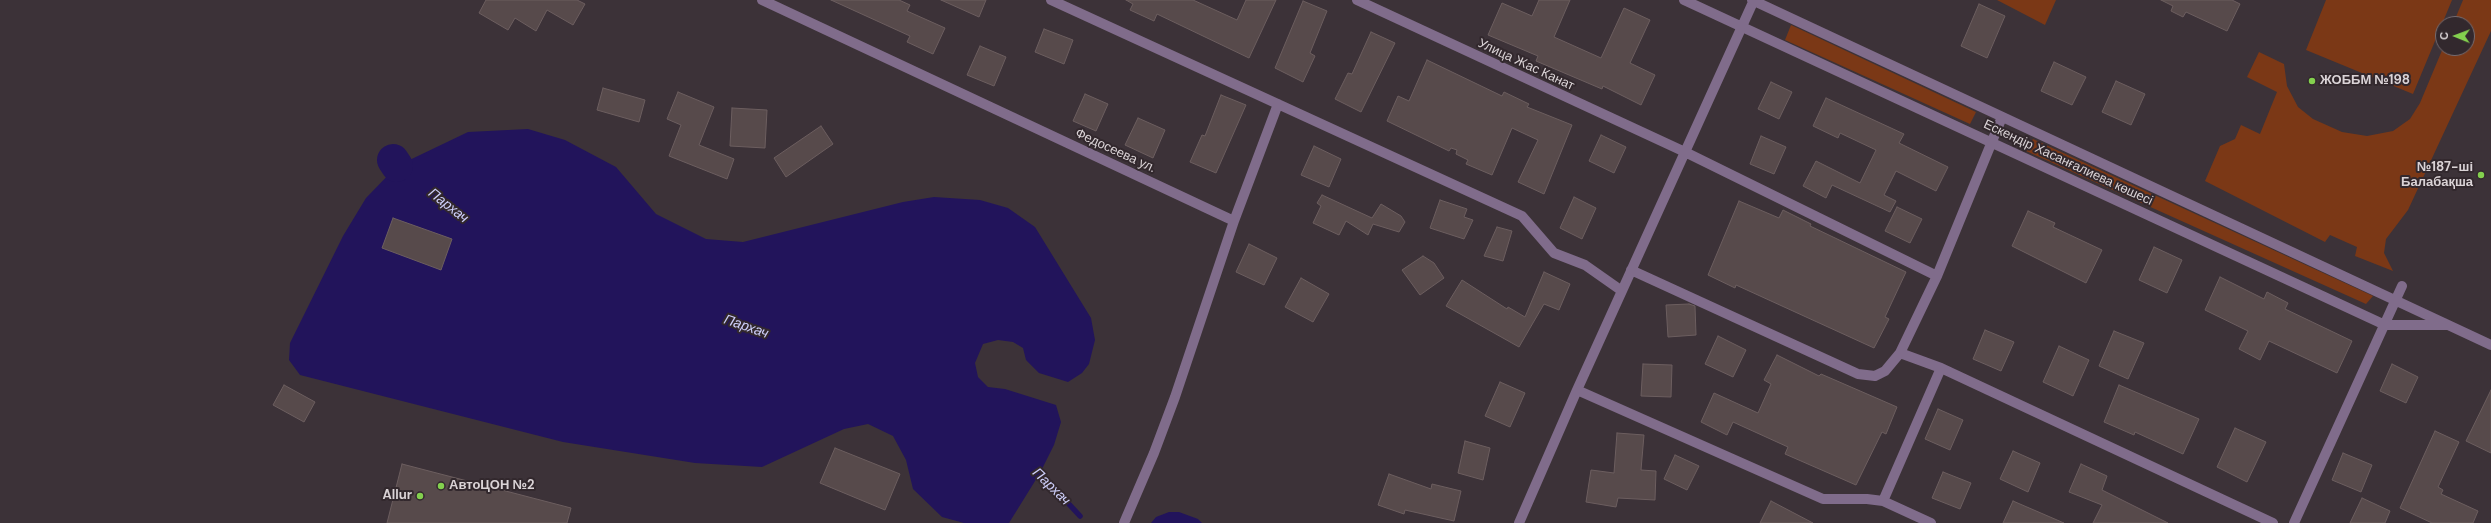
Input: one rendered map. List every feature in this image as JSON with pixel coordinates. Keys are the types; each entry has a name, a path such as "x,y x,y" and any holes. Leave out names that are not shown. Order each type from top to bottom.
{"street":[{"name":"Федосеева ул.","path":"762,0 1234,221"},
{"path":"1051,0 1522,216 1554,253 1585,265 1622,291"},
{"name":"Улица Жас Канат","path":"1357,0 1685,152 1937,276"},
{"name":"Ескендір Хасанғалиева көшесі","path":"1684,0 2385,324 2446,325"},
{"path":"1519,523 1577,390 1753,0"},
{"name":"Ескендір Хасанғалиева көшесі","path":"1753,0 2491,345"},
{"path":"1124,523 1154,453 1234,221 1278,104"},
{"path":"1631,270 1858,374 1875,376 1884,371 1900,353 1937,276 2002,117"},
{"path":"2294,523 2402,286"},
{"path":"1900,353 1941,368 2273,523"},
{"path":"1883,501 1941,368"},
{"path":"1577,390 1823,499 1867,498 1883,501 1931,523"}],"shaded area":[{"path":"1997,0 2056,0 2045,25"},
{"path":"2326,0 2452,0 2445,16 2435,16 2435,41 2413,94 2306,50"},
{"path":"2463,0 2491,0 2491,31 2408,210 2386,239 2384,253 2393,271 2355,256 2357,247 2330,235 2325,242 2205,181 2220,146 2235,139 2241,125 2260,134 2277,92 2247,77 2259,52 2284,64 2287,86 2298,107 2313,119 2342,132 2367,136 2393,131 2410,119 2420,103 2440,56 2475,56 2475,16 2456,16"},
{"path":"1791,25 1976,112 1970,124 1785,40"},
{"path":"2033,139 2373,296 2366,304 2026,151"}],"water":[{"path":"528,129 565,140 616,167 656,214 706,239 743,242 903,202 934,197 980,200 1008,208 1035,227 1091,318 1095,340 1089,364 1082,373 1068,382 1039,373 1026,360 1023,348 1013,342 998,340 983,344 975,363 978,377 988,387 1005,389 1056,405 1061,422 1054,445 1040,473 1009,523 964,523 942,517 913,489 906,460 893,436 868,424 844,429 762,467 695,463 563,442 300,375 289,360 290,343 343,236 366,198 397,166 468,132"},
{"path":"1169,512 1179,512 1198,519 1202,523 1151,523 1156,517"}],"building":[{"path":"486,0 577,0 585,4 573,25 547,10 536,31 515,18 508,30 479,13"},
{"path":"831,0 899,0 910,5 907,11 945,28 933,54 907,42 910,36"},
{"path":"941,0 986,0 979,17"},
{"path":"1126,0 1193,0 1237,20 1246,0 1276,0 1249,58 1157,14 1154,21 1130,10 1133,4"},
{"path":"1539,0 1570,0 1554,37 1601,58 1624,8 1650,20 1630,63 1655,75 1641,105 1603,86 1602,89 1536,61 1538,56 1488,35 1502,3 1532,16"},
{"path":"2161,0 2232,0 2240,4 2227,31 2186,12 2183,17 2171,11 2173,6"},
{"path":"1303,1 1327,11 1310,53 1315,56 1303,82 1275,68"},
{"path":"1979,4 2005,16 1987,58 1961,46"},
{"path":"1044,29 1073,40 1064,64 1035,52"},
{"path":"1371,32 1395,43 1361,112 1335,99 1348,73 1352,74"},
{"path":"980,46 1006,57 994,86 967,75"},
{"path":"1427,60 1502,96 1504,92 1529,104 1527,107 1572,125 1544,194 1518,182 1538,140 1512,128 1492,175 1466,164 1468,160 1456,154 1457,150 1451,148 1449,151 1387,121 1398,96 1409,101"},
{"path":"2054,62 2086,77 2072,105 2041,91"},
{"path":"2116,81 2145,94 2131,125 2102,112"},
{"path":"1771,82 1792,92 1779,119 1758,109"},
{"path":"603,88 645,100 639,122 597,110"},
{"path":"678,92 714,107 699,145 734,159 727,179 669,156 681,125 667,119"},
{"path":"1085,94 1108,104 1096,131 1073,121"},
{"path":"1221,95 1246,105 1216,173 1190,162 1202,135 1205,136"},
{"path":"1826,98 1904,134 1899,143 1948,167 1936,191 1896,171 1884,195 1896,201 1890,212 1832,185 1826,198 1803,186 1816,161 1860,183 1876,150 1840,133 1838,138 1813,126"},
{"path":"732,108 767,110 765,148 730,146"},
{"path":"1138,118 1165,130 1153,158 1125,145"},
{"path":"821,126 833,144 786,177 774,158"},
{"path":"1601,135 1626,147 1614,173 1589,161"},
{"path":"1761,136 1786,147 1774,174 1750,164"},
{"path":"1314,146 1341,159 1329,187 1301,175"},
{"path":"1322,195 1372,218 1381,204 1401,216 1405,222 1399,232 1373,224 1368,235 1346,221 1339,235 1313,223 1321,206 1317,203"},
{"path":"1574,197 1596,208 1582,239 1560,228"},
{"path":"1440,200 1467,209 1464,217 1473,220 1464,239 1430,228"},
{"path":"1739,201 1779,218 1783,210 1811,224 1810,226 1906,272 1885,317 1889,319 1874,348 1736,285 1735,288 1708,275"},
{"path":"1897,207 1922,219 1910,243 1885,231"},
{"path":"2028,211 2055,223 2053,227 2102,250 2086,283 2012,246"},
{"path":"393,218 452,239 441,270 382,248"},
{"path":"1497,227 1512,231 1503,261 1484,256"},
{"path":"1249,244 1277,258 1264,285 1236,272"},
{"path":"2154,247 2182,260 2167,293 2139,280"},
{"path":"1423,256 1434,263 1444,278 1420,295 1402,270"},
{"path":"1544,272 1570,284 1559,310 1544,304 1519,347 1446,306 1462,280 1507,309 1508,307 1525,317"},
{"path":"2220,277 2264,299 2267,292 2288,303 2285,309 2352,341 2337,373 2269,341 2260,360 2239,349 2248,331 2205,310"},
{"path":"1301,278 1329,294 1313,322 1285,307"},
{"path":"1689,304 1695,306 1696,335 1668,337 1666,305"},
{"path":"1985,330 2014,342 2001,371 1973,359"},
{"path":"2114,331 2144,343 2128,379 2099,366"},
{"path":"1718,336 1746,350 1733,377 1705,364"},
{"path":"2059,346 2089,360 2073,396 2043,382"},
{"path":"1777,355 1819,376 1821,374 1897,407 1886,434 1882,432 1856,485 1785,454 1788,447 1733,422 1727,435 1701,422 1714,393 1758,413 1771,384 1764,380"},
{"path":"1643,364 1672,365 1671,397 1641,396"},
{"path":"2392,364 2418,377 2406,403 2380,391"},
{"path":"1500,382 1525,393 1510,427 1485,416"},
{"path":"284,385 315,402 304,422 273,405"},
{"path":"2119,385 2199,419 2183,454 2135,432 2134,435 2104,422"},
{"path":"2491,390 2491,453 2466,441"},
{"path":"1938,409 1963,420 1950,450 1925,439"},
{"path":"2235,428 2266,442 2247,482 2217,467"},
{"path":"2435,431 2459,442 2438,487 2443,490 2441,494 2478,511 2473,523 2432,523 2400,508"},
{"path":"1617,433 1644,435 1641,470 1656,471 1655,500 1618,498 1616,507 1586,502 1591,470 1614,473"},
{"path":"1465,441 1490,448 1483,480 1458,473"},
{"path":"835,448 900,474 885,510 820,483"},
{"path":"2013,451 2040,463 2028,492 2000,479"},
{"path":"2343,453 2372,465 2361,492 2332,480"},
{"path":"1675,455 1699,466 1687,490 1664,479"},
{"name":"АвтоЦОН №2","path":"402,464 571,508 567,523 387,523"},
{"path":"2081,464 2107,476 2102,490 2168,523 2093,523 2102,505 2069,492"},
{"path":"1943,472 1971,483 1960,509 1932,498"},
{"path":"1389,474 1431,489 1432,484 1461,491 1454,521 1405,510 1404,514 1378,505"},
{"path":"2362,498 2390,511 2385,523 2350,523"},
{"path":"1771,501 1813,523 1760,523"},
{"path":"2013,501 2064,523 2003,523"}],"waterway":[{"name":"Пархач","path":"393,160 397,166"},
{"name":"Пархач","path":"1034,469 1040,473 1080,516"}],"place":[{"name":"ЖОББМ №198","path":"2312,81"},
{"name":"№187-ші Балабақша","path":"2481,175"},
{"name":"АвтоЦОН №2","path":"441,486"},
{"name":"Allur","path":"420,496"}]}
